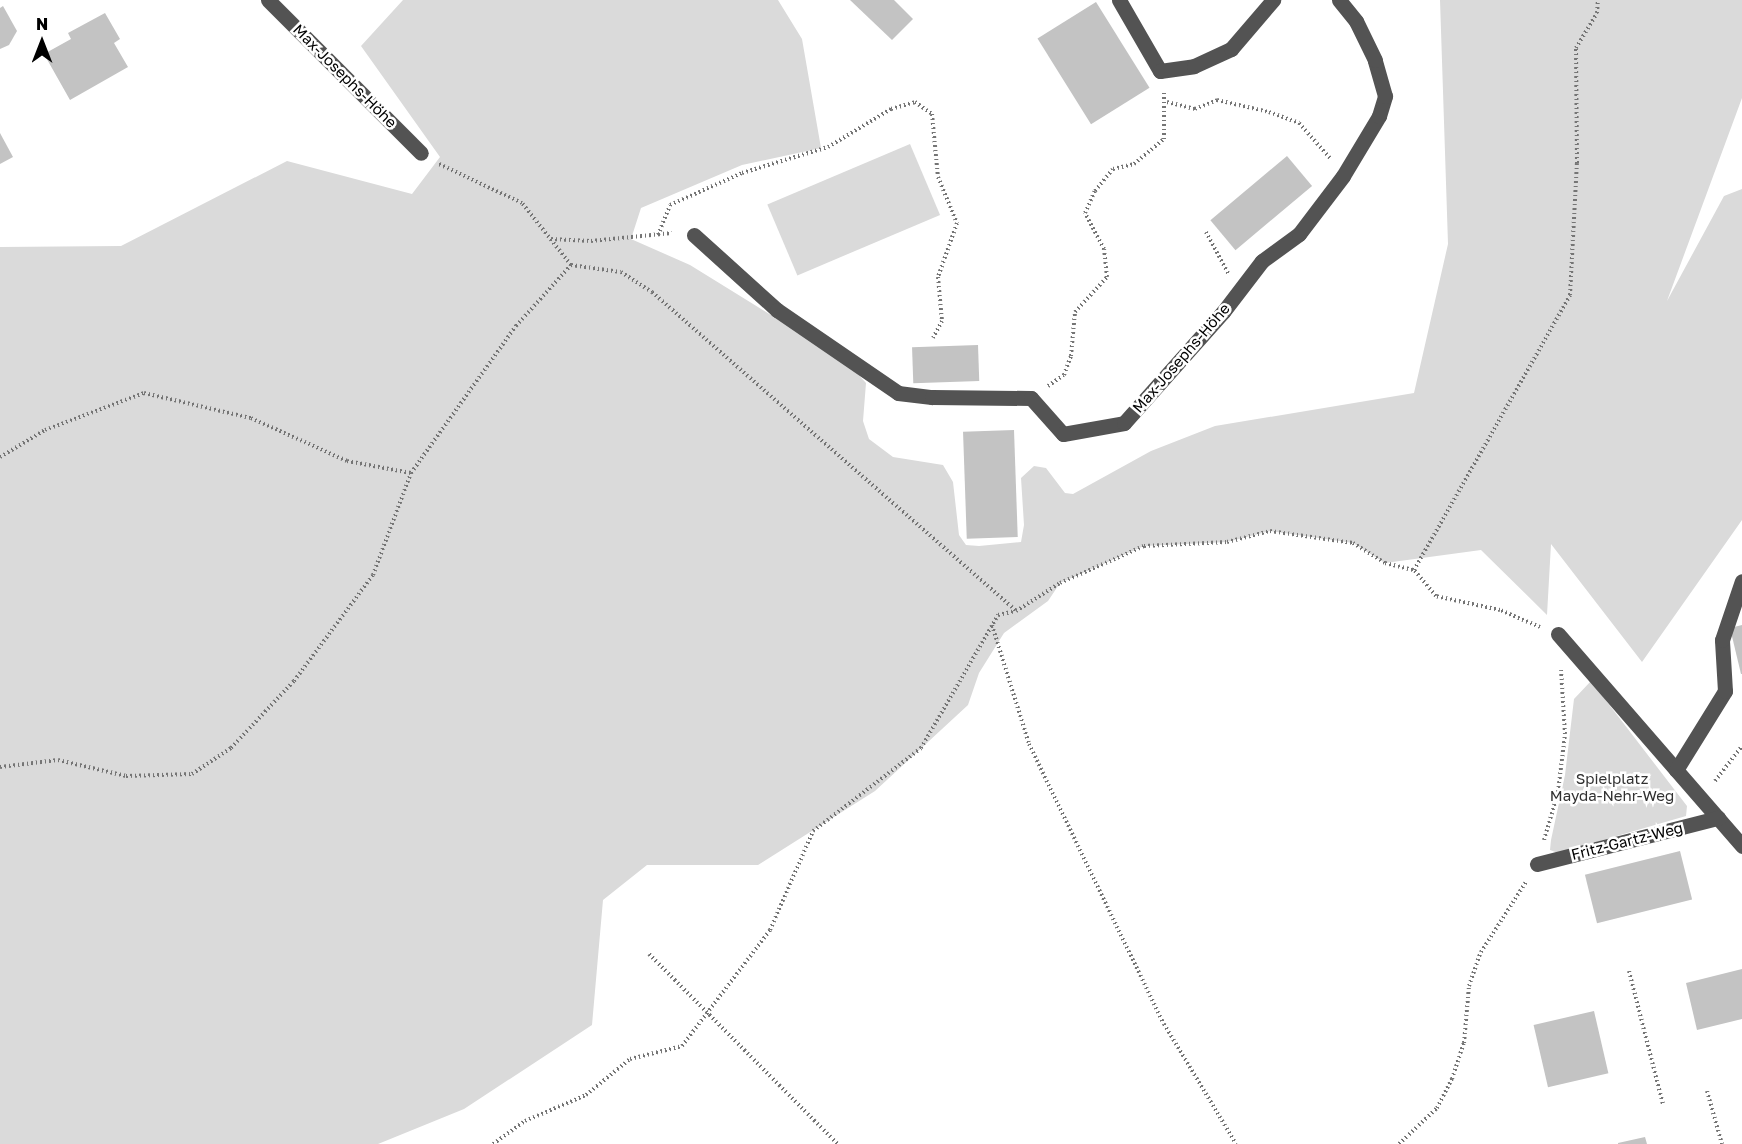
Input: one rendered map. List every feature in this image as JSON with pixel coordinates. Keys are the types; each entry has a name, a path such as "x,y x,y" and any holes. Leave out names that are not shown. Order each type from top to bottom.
{"street":[{"name":"Max-Josephs-Höhe","path":"268,0 421,153"},
{"path":"1119,0 1160,71 1194,66 1231,49 1273,0"},
{"name":"Max-Josephs-Höhe","path":"1030,398 1063,434 1124,423 1238,292 1262,261 1299,234 1343,176 1379,116 1385,96 1375,60 1356,21 1340,0"},
{"path":"694,235 777,310 898,393 932,398 1030,398"},
{"path":"1676,770 1725,691 1722,640 1742,581"},
{"path":"1558,634 1742,846"},
{"name":"Fritz-Gartz-Weg","path":"1537,864 1718,818"}],"path":[{"path":"1414,570 1445,518 1447,506 1570,295 1577,163 1576,48 1597,14 1598,0"},
{"path":"1030,398 1064,375 1071,356 1075,312 1107,277 1104,249 1085,213 1092,198 1113,169 1134,164 1164,139 1162,119 1167,102 1160,71"},
{"path":"1167,102 1195,109 1217,100 1299,123 1312,133 1343,176"},
{"path":"658,235 670,206 742,173 828,147 891,110 915,102 933,114 938,177 957,224 938,277 942,321 933,338"},
{"path":"421,153 522,203 571,265 621,272 652,292 1016,611"},
{"path":"1206,232 1238,292"},
{"path":"551,239 591,241 658,235 694,235"},
{"path":"0,767 58,760 126,776 192,774 231,748 294,681 373,575 411,473 516,326 571,265"},
{"path":"0,457 45,430 144,393 251,418 347,461 411,473"},
{"path":"493,1144 525,1121 586,1095 630,1059 682,1046 770,930 813,831 921,748 998,615 1016,611 1060,583 1144,546 1227,542 1270,531 1353,543 1385,563 1414,570 1436,596 1500,610 1558,634 1565,734 1558,792 1537,864 1480,952 1469,986 1464,1042 1452,1079 1433,1113 1399,1144"},
{"path":"992,625 1029,744 1164,1024 1236,1144"},
{"path":"1701,798 1742,746"},
{"path":"649,954 706,1014 838,1144"},
{"path":"1629,971 1663,1104"},
{"path":"1707,1091 1722,1144"}],"green space":[{"path":"403,0 778,0 802,39 821,148 742,165 641,208 631,239 690,265 847,362 866,383 863,421 869,439 893,457 943,465 953,482 959,535 966,545 979,546 1021,542 1024,525 1021,478 1034,466 1046,468 1065,493 1073,494 1151,451 1215,426 1414,393 1448,244 1440,0 1742,0 1742,98 1667,301 1724,196 1742,189 1742,520 1642,662 1551,544 1547,615 1481,550 1385,563 1353,543 1270,531 1227,542 1144,546 1060,583 1048,601 1004,633 979,673 968,705 875,791 758,865 647,865 603,900 592,1025 464,1109 378,1144 0,1144 0,247 121,246 287,161 412,194 440,157 361,46"},
{"path":"910,144 940,215 797,275 767,205"},
{"name":"Spielplatz Mayda-Nehr-Weg","path":"1591,681 1687,806 1686,816 1558,853 1550,850 1551,840 1565,775 1574,699"}],"building":[{"path":"850,0 894,0 913,19 892,40"},
{"path":"1096,2 1150,88 1091,124 1037,39"},
{"path":"3,6 17,31 9,45 0,49 0,8"},
{"path":"105,13 120,39 114,43 128,67 70,100 44,54 71,39 68,33"},
{"path":"0,133 13,157 0,164"},
{"path":"1287,156 1312,186 1235,250 1210,220"},
{"path":"978,345 979,381 913,383 912,347"},
{"path":"1014,430 1018,537 967,539 963,432"},
{"path":"1742,625 1742,674 1741,674 1730,628"},
{"path":"1680,851 1692,900 1597,923 1585,875"},
{"path":"1742,969 1742,1019 1697,1030 1686,983"},
{"path":"1594,1011 1608,1073 1548,1087 1534,1025"},
{"path":"1645,1137 1647,1144 1618,1144 1618,1143"}]}
